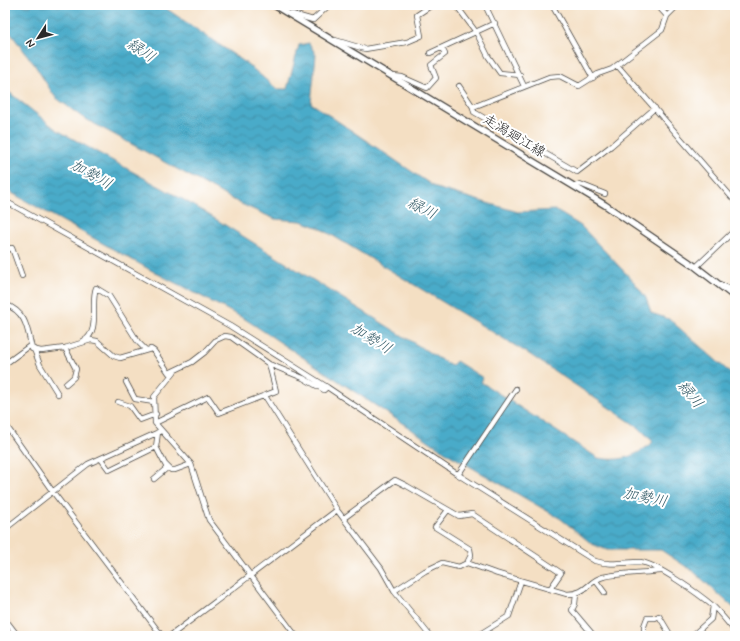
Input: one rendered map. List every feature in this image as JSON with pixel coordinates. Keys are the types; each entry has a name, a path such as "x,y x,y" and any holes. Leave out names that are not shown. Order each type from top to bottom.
{"main road":[{"name":"走潟廻江線","path":"274,5 575,186 696,267 735,297"}],"street":[{"path":"286,12 313,20 329,5"},
{"path":"329,38 365,49 407,42 421,36 417,15 432,5"},
{"path":"485,5 495,23 524,86"},
{"path":"552,5 593,78"},
{"path":"657,5 667,16"},
{"path":"473,107 549,77 560,76 579,86 617,65 662,30 667,16 678,5"},
{"path":"459,6 475,31 488,56 500,73 520,75"},
{"path":"430,53 495,23"},
{"path":"393,76 402,77 426,88 436,78 432,65 446,54 442,48"},
{"path":"617,65 735,201"},
{"path":"459,86 473,107 474,112 577,172 612,146 655,108"},
{"path":"575,186 580,184 605,194"},
{"path":"5,200 230,326 327,387 594,561 616,565 640,562 649,564 666,573 713,606 735,631"},
{"path":"696,267 735,230"},
{"path":"5,249 12,248 22,276"},
{"path":"719,284 735,291"},
{"path":"32,347 41,351 65,348 86,340 94,324 93,294 96,288 109,296 138,342 146,350"},
{"path":"5,304 16,310 25,319 32,347 40,365 58,394"},
{"path":"296,636 209,520 191,464 160,431 155,423 156,414 154,397 174,372 192,362 205,352 216,340 225,336 231,337 269,364 303,378 324,390 327,387"},
{"path":"80,342 91,340 97,342 114,356 120,358 146,350 154,351 169,373 174,372"},
{"path":"5,364 32,347"},
{"path":"65,348 76,369 74,377 66,384"},
{"path":"155,423 208,397 219,413 276,391 269,364"},
{"path":"126,382 134,399"},
{"path":"459,473 516,389"},
{"path":"265,396 337,510 381,568 394,591 430,636"},
{"path":"134,399 154,402"},
{"path":"128,405 134,399"},
{"path":"118,402 128,405 140,420 156,414"},
{"path":"5,424 53,492 162,636"},
{"path":"160,431 156,447 166,465 171,470 175,470 191,464"},
{"path":"5,529 88,464 160,431"},
{"path":"101,459 109,470 156,447"},
{"path":"154,479 167,468 166,465"},
{"path":"344,518 395,480 459,516 472,514 560,573 550,589"},
{"path":"170,636 337,510"},
{"path":"394,591 425,571 442,563 459,567 467,563 471,555 470,549 436,527 448,510"},
{"path":"467,563 521,581 568,594 582,592 601,578 661,571"},
{"path":"481,635 509,616 521,581"},
{"path":"597,582 606,593"},
{"path":"576,594 576,604 572,610 594,636"},
{"path":"692,636 711,619 713,606"},
{"path":"644,636 644,626 647,618 655,618 660,616 671,636"},
{"path":"5,619 18,636"}],"water":[{"path":"5,5 161,5 246,63 277,89 287,89 299,45 309,43 316,55 311,103 436,188 518,212 555,210 581,226 635,283 646,298 651,313 669,319 735,377 735,609 694,572 661,550 607,550 592,544 561,519 450,455 245,319 156,273 5,188 5,89 57,130 193,205 451,366 456,361 483,378 481,382 598,458 621,459 634,455 653,442 638,427 529,354 320,228 301,221 275,219 241,204 82,117 55,97 34,64 5,26"}],"water label":[{"name":"緑川","path":"141,51"},
{"name":"加勢川","path":"91,175"},
{"name":"緑川","path":"422,209"},
{"name":"加勢川","path":"371,339"},
{"name":"緑川","path":"690,395"},
{"name":"加勢川","path":"645,498"}]}
